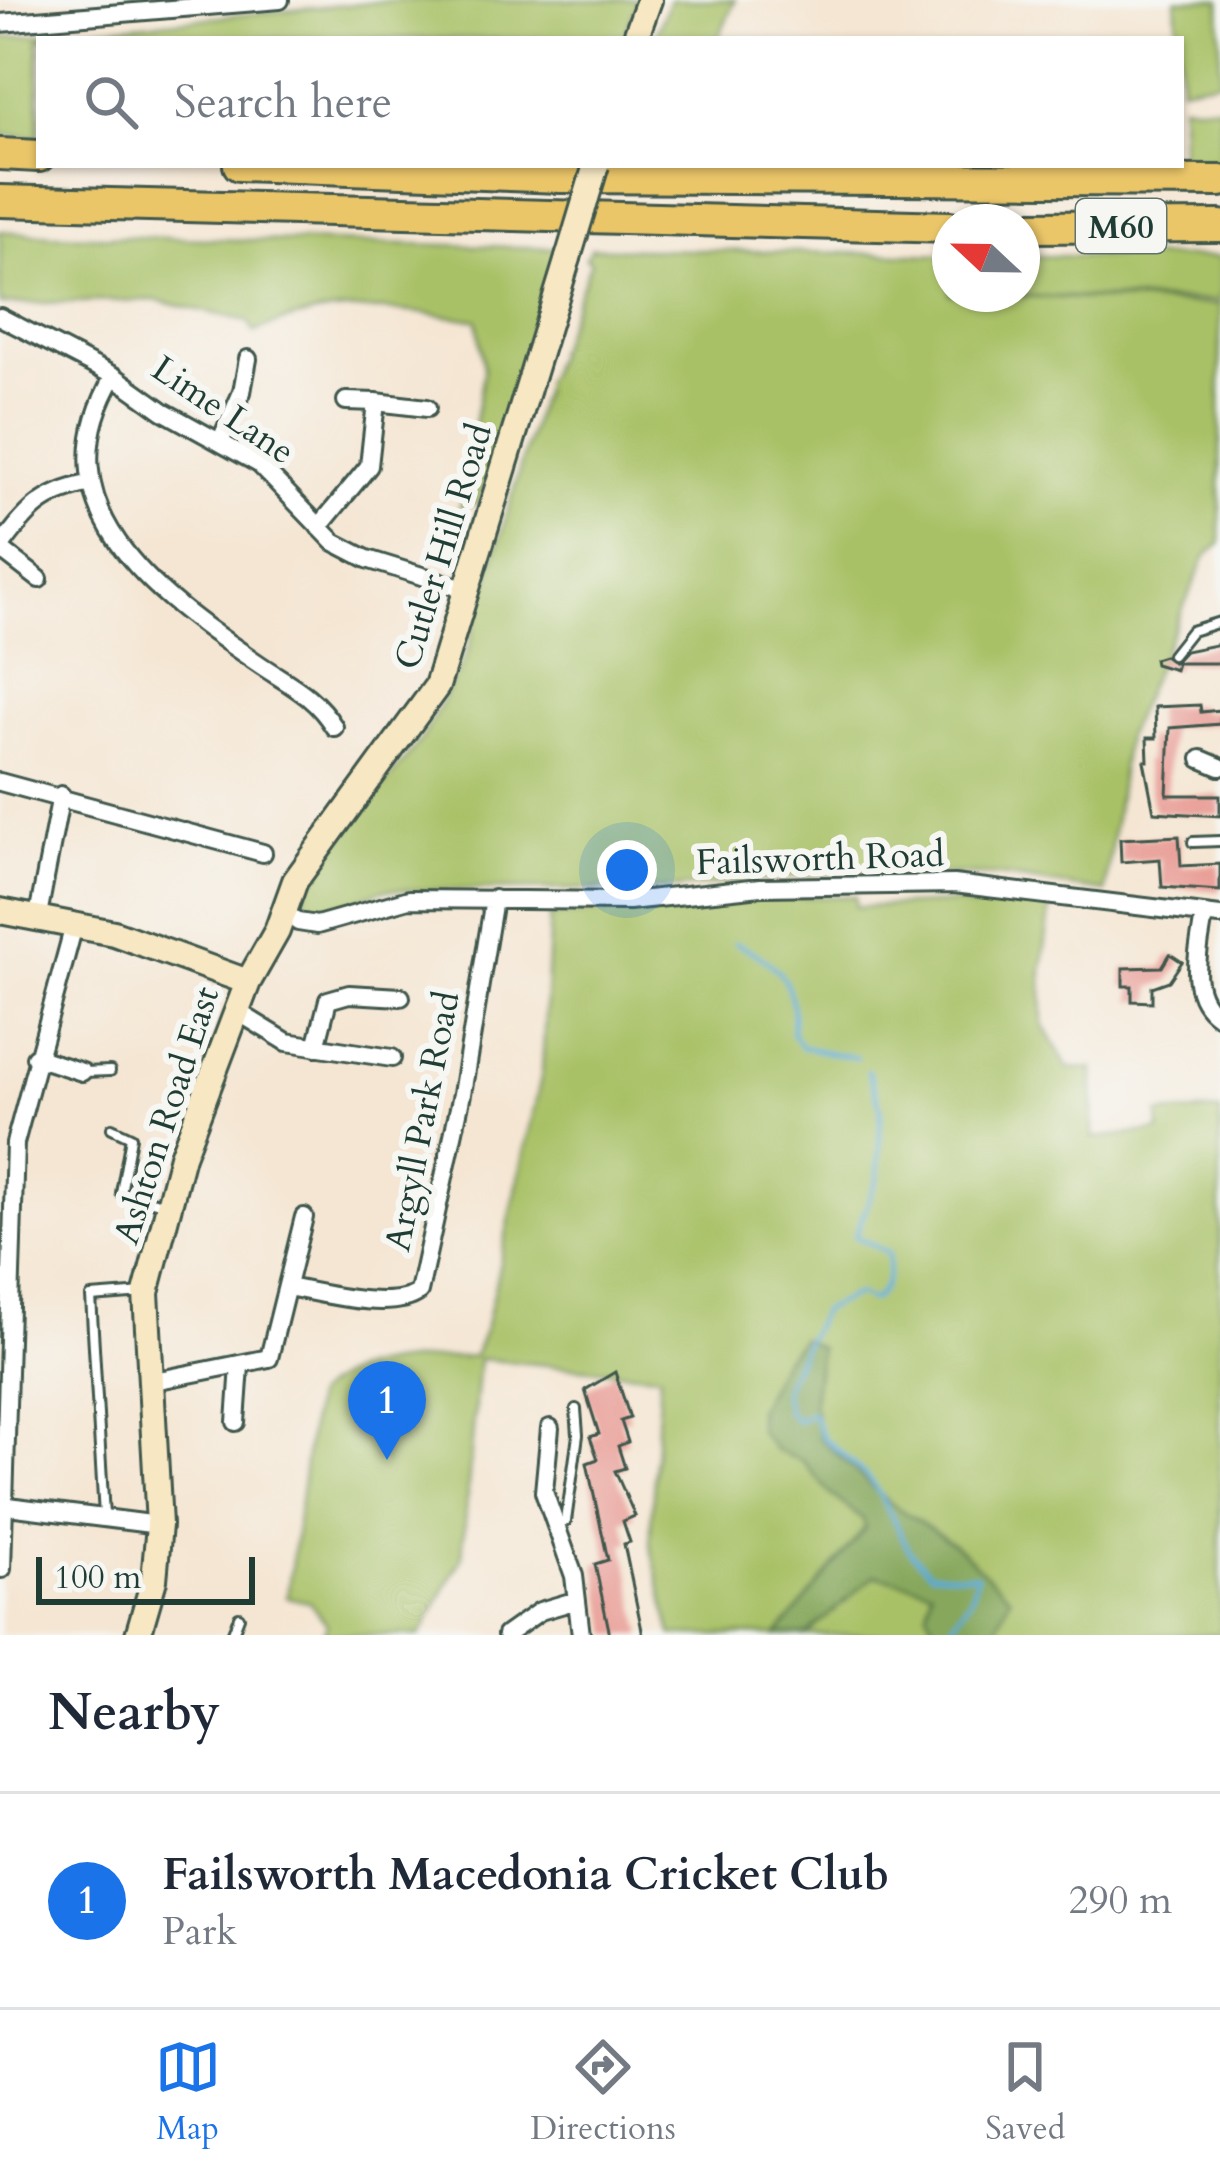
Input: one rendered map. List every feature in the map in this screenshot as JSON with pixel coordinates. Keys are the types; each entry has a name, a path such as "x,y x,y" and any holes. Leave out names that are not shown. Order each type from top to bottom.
{"highway":[{"path":"0,154 36,156"},
{"name":"M60","path":"320,168 561,177 1220,181"},
{"path":"0,201 932,226"},
{"name":"M60","path":"1040,227 1220,226"}],"street":[{"path":"1,17 280,0"},
{"path":"636,36 649,0"},
{"name":"Cutler Hill Road","path":"285,912 308,861 429,701 595,168"},
{"name":"Lime Lane","path":"0,317 114,376 259,464 319,527 367,559 467,590"},
{"path":"220,442 240,368"},
{"path":"114,376 92,416 88,484 101,521 128,556 257,663 308,694 334,727"},
{"path":"346,401 427,408"},
{"path":"319,527 369,466 376,402"},
{"path":"39,579 0,549 32,504 55,491 88,484"},
{"path":"1201,759 1220,766"},
{"path":"0,782 262,853"},
{"path":"38,915 61,795"},
{"name":"Failsworth Road","path":"285,912 298,922 317,925 409,899 628,901 760,887 955,884 1212,916"},
{"name":"Argyll Park Road","path":"288,1287 347,1298 407,1300 419,1292 462,1094 494,899"},
{"path":"0,911 75,922 248,982"},
{"name":"Ashton Road East","path":"138,1635 154,1580 158,1525 146,1293 196,1114 248,982 285,912"},
{"path":"1212,916 1198,984 1207,1007 1220,1017"},
{"path":"2,1569 5,1339 15,1144 75,922"},
{"path":"316,1047 328,1000 349,994 401,997"},
{"path":"238,1012 287,1042 392,1058"},
{"path":"35,1057 82,1072"},
{"path":"149,1382 260,1363 273,1352 304,1216"},
{"path":"236,1422 240,1366"},
{"path":"550,1428 544,1492 574,1576 581,1635"},
{"path":"2,1505 158,1525"},
{"path":"506,1635 540,1610 574,1601"}],"lane":[{"path":"1172,655 1191,631 1220,622"},
{"path":"1193,842 1220,842"},
{"path":"82,1072 110,1071"},
{"path":"112,1128 131,1137 121,1193 168,1205"},
{"path":"104,1520 91,1297 146,1293"},
{"path":"553,1527 566,1522 578,1436 576,1409"},
{"path":"232,1635 239,1617"}],"green space":[{"path":"397,0 638,0 624,36 36,36 36,137 0,135 0,38"},
{"path":"670,0 735,0 719,36 655,36"},
{"path":"1176,0 1220,0 1220,80 1184,86 1184,36 1178,36"},
{"path":"1184,104 1220,106 1220,160 1184,160"},
{"path":"0,231 558,248 478,503 460,507 484,368 477,320 391,310 337,311 254,332 248,321 154,300 0,304"},
{"path":"591,248 932,255 932,312 1040,312 1040,297 1220,305 1220,544 1206,556 1126,736 1105,892 1001,876 848,871 670,889 383,890 323,913 305,906 306,891 319,867 423,737 466,656 545,381 591,262 586,258"},
{"path":"1040,256 1220,257 1220,301 1040,296"},
{"path":"979,894 1051,903 1042,971 1043,1024 1068,1068 1093,1069 1093,1138 1160,1131 1159,1114 1220,1111 1220,1635 672,1635 650,1544 660,1375 479,1359 462,1557 420,1635 323,1635 327,1624 309,1602 287,1597 314,1397 347,1374 367,1368 474,1356 486,1325 542,1073 550,916 745,898 855,896 856,907 958,903 973,908"},
{"path":"802,1339 820,1348 813,1402 820,1438 887,1501 955,1545 1010,1597 993,1635 939,1635 927,1612 931,1589 875,1575 806,1635 777,1635 865,1528 863,1519 830,1494 803,1461 776,1451 759,1431 757,1410 782,1360"}],"building":[{"path":"1220,644 1220,663 1177,663 1175,670 1155,664 1154,659 1164,656 1174,663 1185,651"},
{"path":"1200,705 1201,712 1220,710 1220,724 1170,728 1167,795 1220,795 1220,816 1154,812 1144,761 1148,761 1147,738 1156,738 1155,707"},
{"path":"1179,836 1181,866 1220,864 1220,891 1162,887 1160,859 1121,862 1120,839"},
{"path":"1170,954 1182,962 1169,981 1152,987 1152,1002 1132,1001 1132,986 1123,986 1123,968 1162,967"},
{"path":"615,1372 630,1418 621,1421 628,1442 618,1446 625,1468 615,1471 635,1516 623,1521 630,1542 624,1544 643,1635 610,1635 595,1564 608,1560 587,1463 598,1459 590,1437 599,1434 585,1390"}],"waterway":[{"path":"735,943 782,977 792,1001 792,1033 802,1047 857,1058"},
{"path":"868,1071 881,1109 878,1177 855,1236 888,1253 887,1280 871,1301 857,1294 822,1310 783,1392 788,1412 797,1421 812,1413 823,1437 872,1481 911,1553 931,1573 977,1575 971,1597 945,1635"}],"place":[{"name":"Failsworth Macedonia Cricket Club","path":"387,1460"}]}
